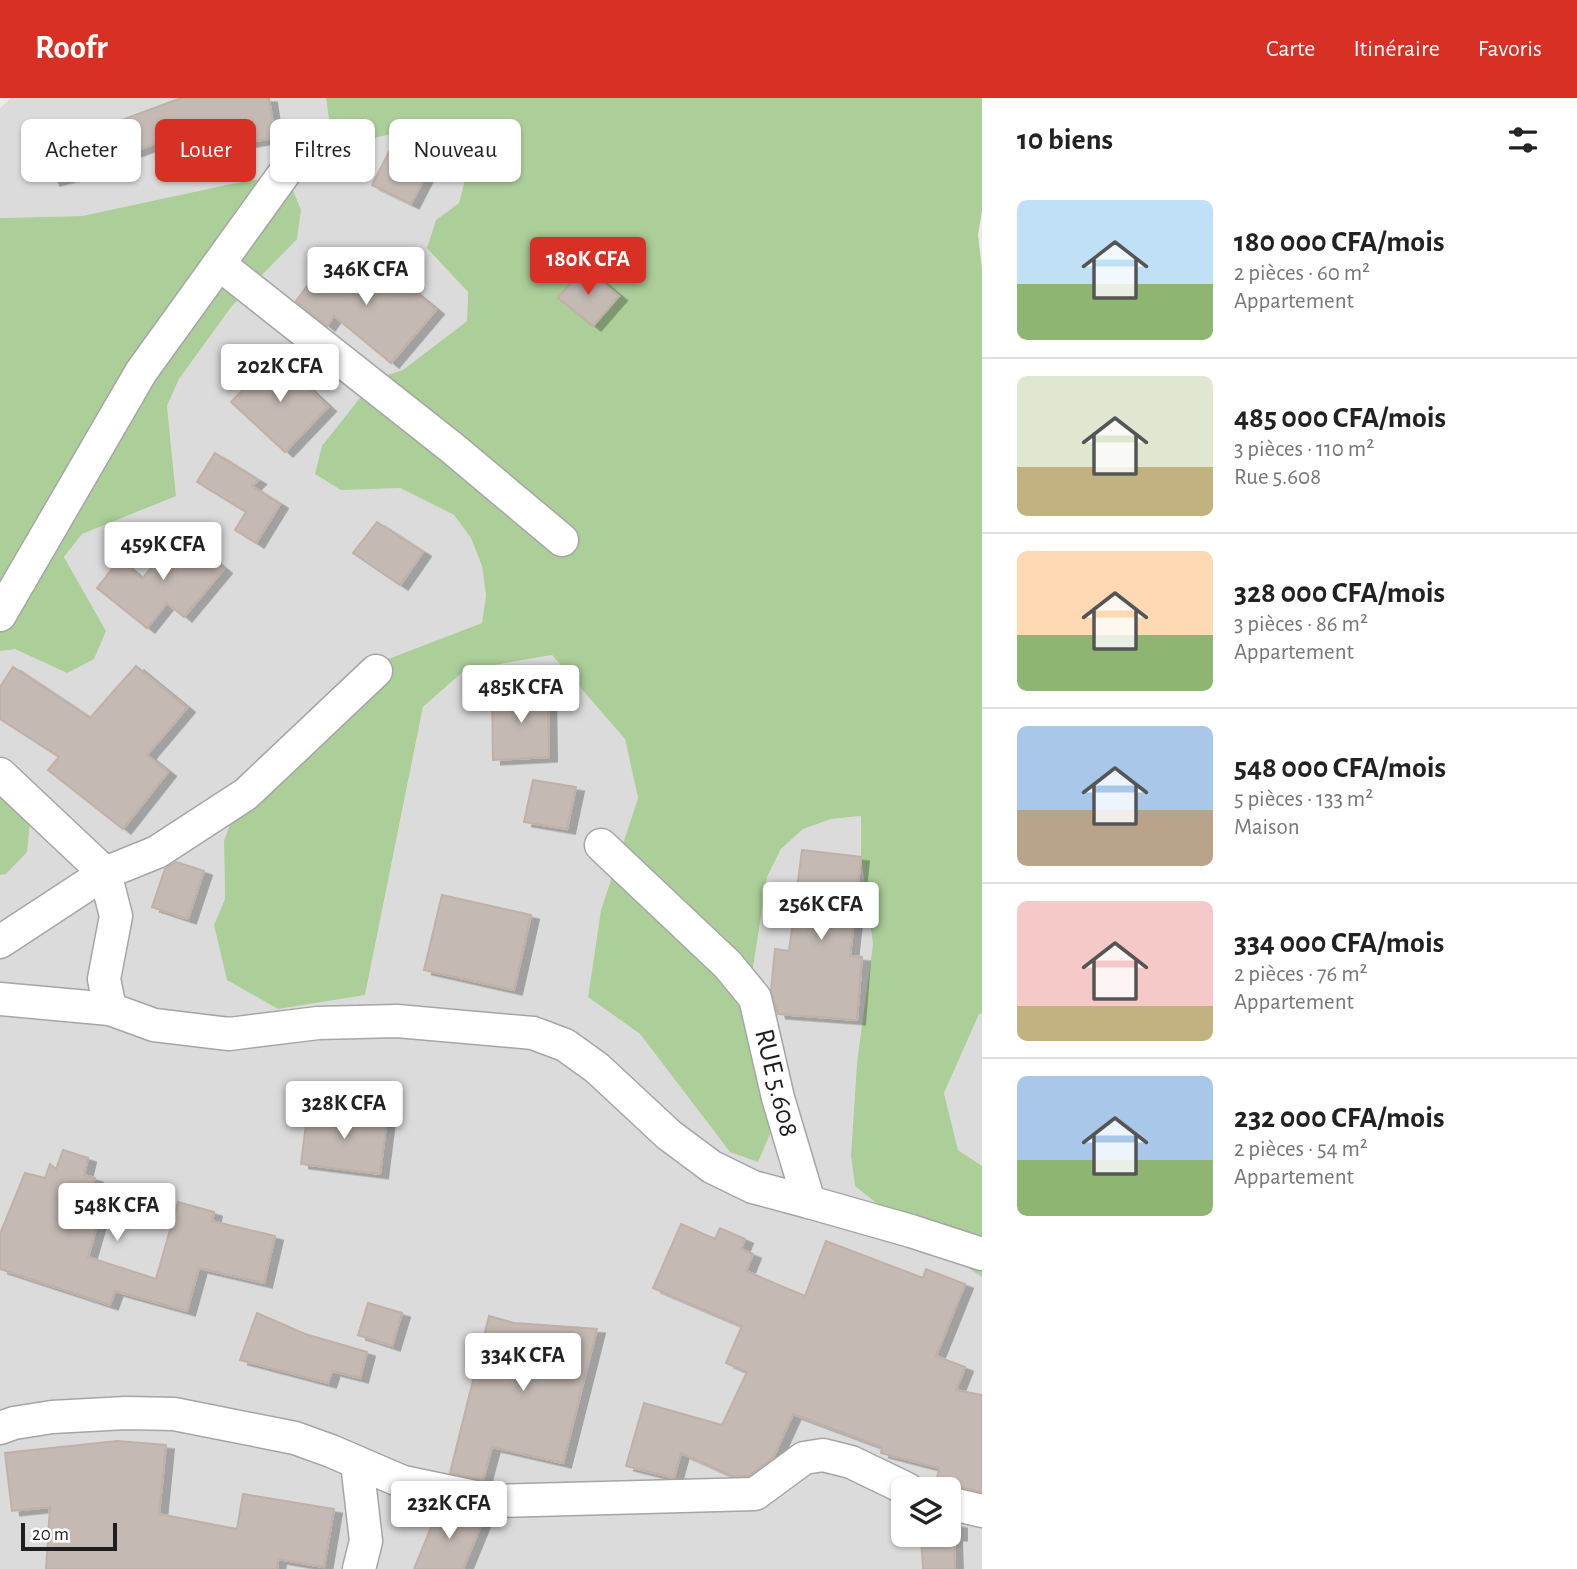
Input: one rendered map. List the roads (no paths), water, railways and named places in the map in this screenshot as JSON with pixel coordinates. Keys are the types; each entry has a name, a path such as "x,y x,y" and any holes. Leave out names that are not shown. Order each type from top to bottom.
{"street":[{"path":"0,615 141,372 278,182"},
{"path":"219,264 451,447 562,540"},
{"path":"0,942 105,873 157,852 246,794 376,671"},
{"path":"0,774 105,873 116,916 104,979 110,1009"},
{"name":"RUE 5.608","path":"601,845 728,965 755,998 778,1098 808,1202"},
{"path":"0,999 110,1009 154,1025 229,1034 318,1023 397,1021 533,1033 565,1045 597,1068 669,1135 712,1167 753,1187 911,1231 982,1254"},
{"path":"0,1428 13,1423 52,1417 126,1413 174,1414 295,1438 403,1482 494,1501 755,1494 804,1458 823,1455 851,1462 891,1481"},
{"path":"357,1463 366,1541 359,1569"},
{"path":"961,1506 982,1511"}]}
